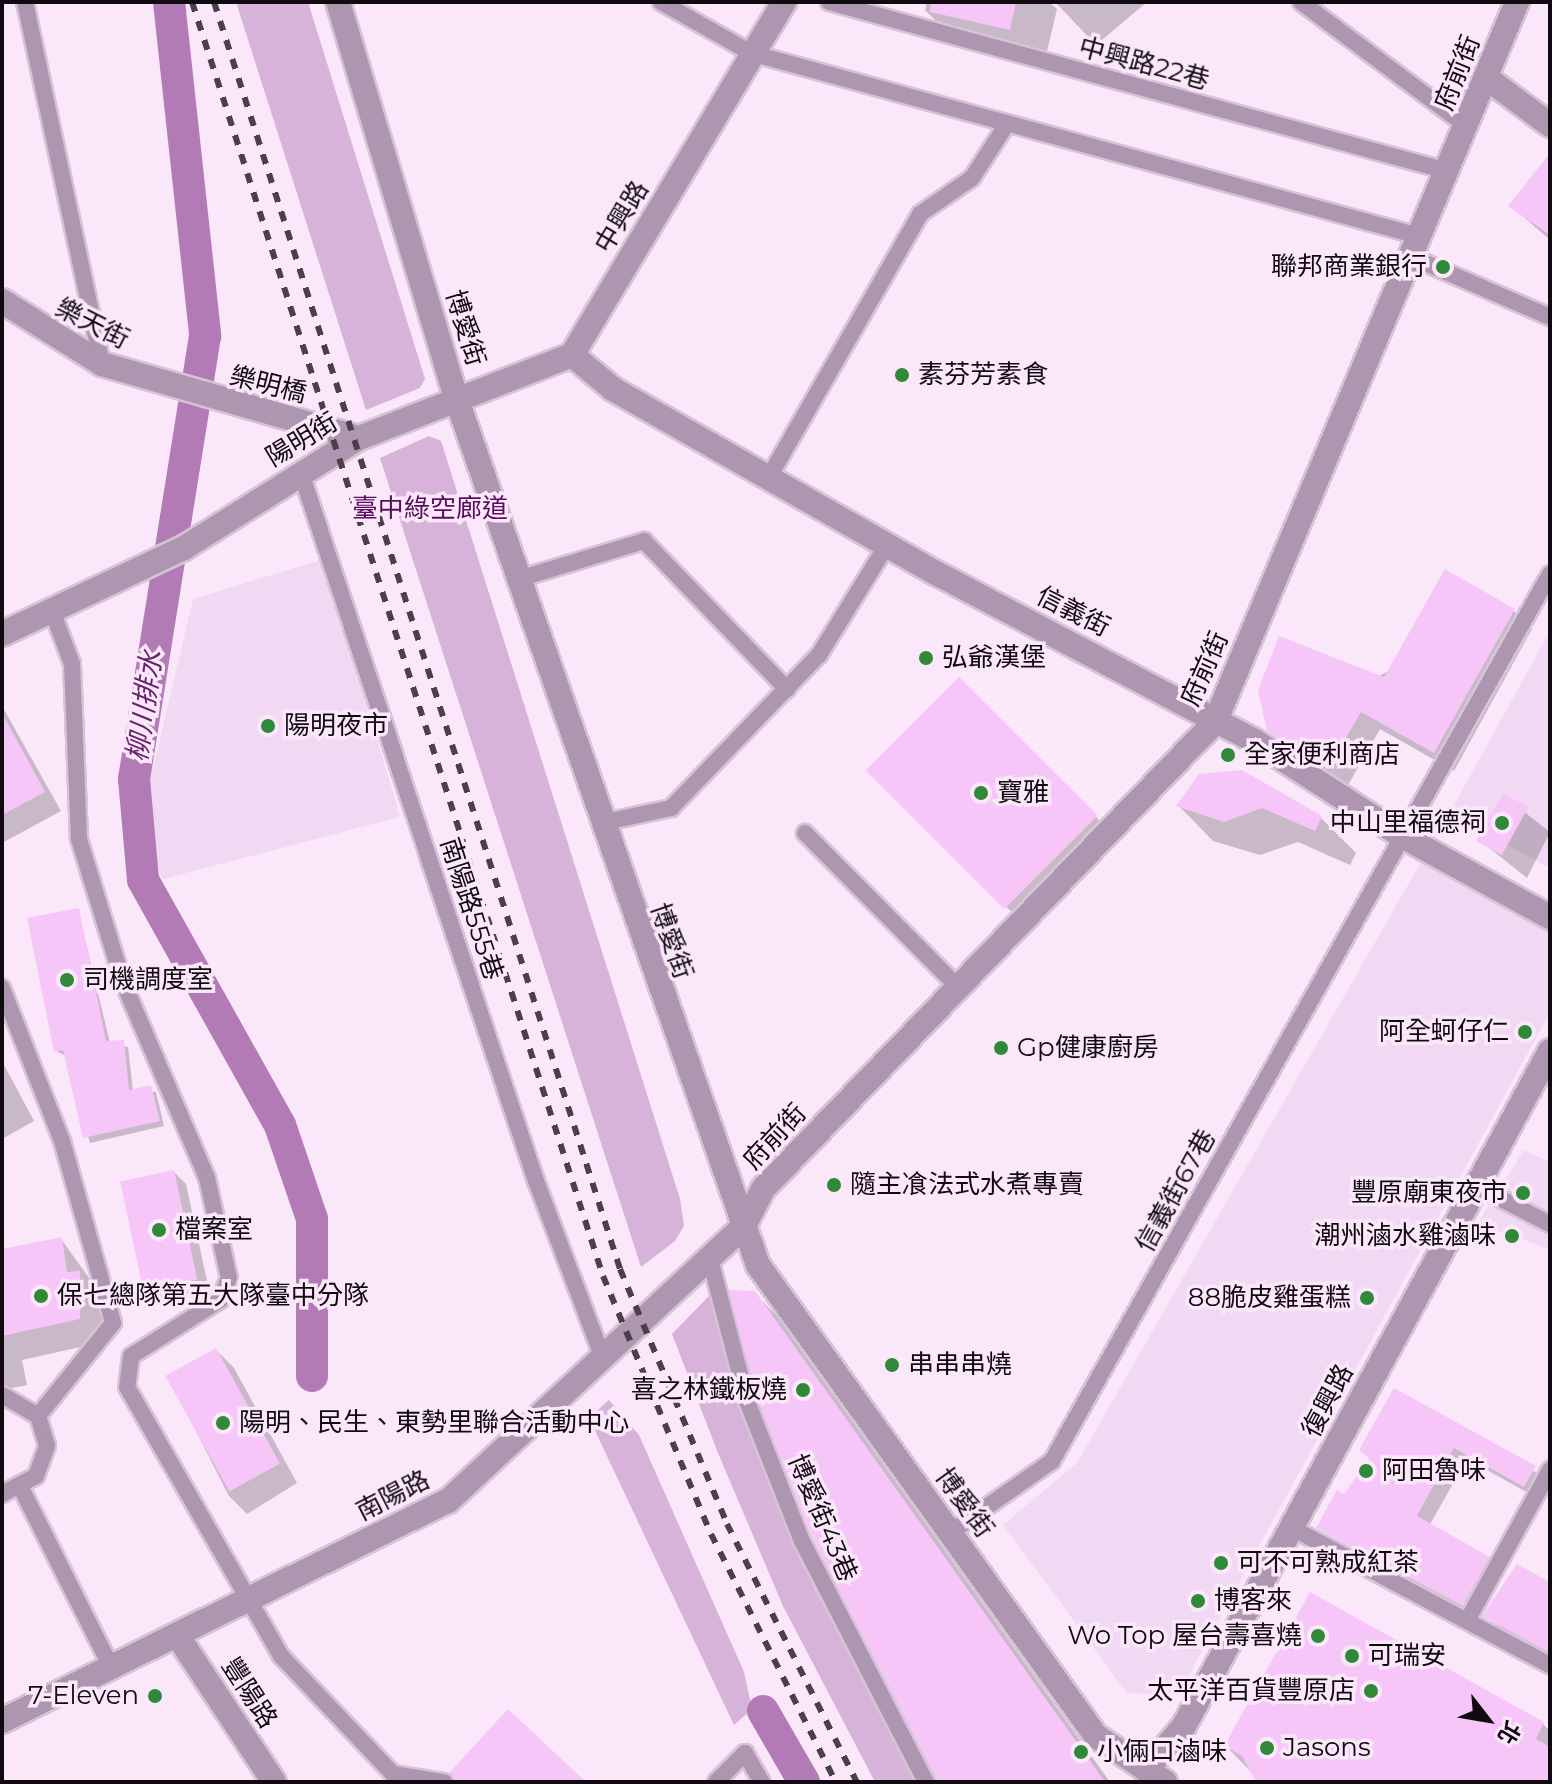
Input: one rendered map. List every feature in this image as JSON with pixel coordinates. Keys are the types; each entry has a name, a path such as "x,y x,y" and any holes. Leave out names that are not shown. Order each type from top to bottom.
{"street":[{"name":"博愛街","path":"338,2 457,400 601,823 758,1265 1096,1736 1150,1778"},
{"name":"中興路","path":"572,355 784,2"},
{"name":"府前街","path":"744,1226 763,1189 1215,722 1418,248 1517,2"},
{"path":"1488,79 1550,125"},
{"name":"樂天街","path":"2,301 102,364 164,386"},
{"path":"457,400 572,355"},
{"name":"信義街","path":"572,355 613,389 887,545 1215,722 1402,836 1550,917"},
{"name":"樂明橋","path":"164,386 359,438"},
{"name":"陽明街","path":"51,608 138,572 184,548 359,438 457,400"},
{"path":"2,634 51,608"},
{"name":"復興路","path":"1150,1778 1184,1726 1474,1185 1550,1051"},
{"name":"南陽路","path":"2,1721 448,1501 744,1226"},
{"name":"豐陽路","path":"177,1635 274,1782"}],"lane":[{"path":"25,2 102,364"},
{"path":"661,2 751,53 1007,124 1418,248 1550,317"},
{"name":"中興路22巷","path":"829,2 1447,171"},
{"path":"1301,2 1467,126"},
{"path":"769,477 920,214 972,178 1007,124"},
{"name":"南陽路555巷","path":"301,473 536,1181 603,1358"},
{"path":"518,579 644,541 787,689"},
{"path":"601,823 671,808 819,655 887,545"},
{"name":"信義街67巷","path":"951,1532 1052,1461 1550,574"},
{"path":"51,608 72,664 79,839 123,982 207,1178 229,1278 220,1300 131,1356 127,1387 244,1601 281,1656 393,1774 444,1782"},
{"path":"805,833 958,987"},
{"path":"2,988 62,1141 113,1323 38,1416 45,1461 20,1486 2,1494"},
{"path":"1474,1185 1550,1224"},
{"name":"博愛街43巷","path":"710,1259 747,1401 802,1541 926,1782"},
{"path":"2,1395 38,1416"},
{"path":"1468,1619 1550,1470"},
{"path":"20,1486 111,1667"},
{"path":"1292,1528 1550,1665"},
{"path":"716,1782 745,1753 762,1782"}],"shaded area":[{"name":"陽明夜市","path":"324,559 400,817 163,879 147,850 144,807 193,599"},
{"path":"1550,631 1550,868 1449,814"},
{"path":"1425,855 1550,926 1550,1012 1178,1695 1127,1693 1003,1525 1077,1463"},
{"name":"豐原廟東夜市","path":"1524,1150 1550,1162 1550,1249 1477,1224"}],"green space":[{"path":"236,2 308,2 425,379 420,388 366,410"},
{"name":"臺中綠空廊道","path":"429,436 441,441 680,1199 684,1226 675,1241 641,1267 380,458"},
{"path":"710,1295 741,1409 814,1588 917,1782 875,1782 783,1606 672,1334"},
{"path":"609,1400 639,1435 744,1672 752,1709 734,1725 589,1418"}],"building":[{"path":"931,2 1016,2 1010,30 930,12"},
{"path":"1550,153 1550,235 1508,206"},
{"path":"1445,569 1515,609 1434,753 1361,712 1328,769 1267,731 1258,690 1279,636 1384,677"},
{"name":"寶雅","path":"959,677 1098,816 1004,909 866,770"},
{"path":"2,713 45,792 2,815"},
{"path":"1242,770 1322,816 1315,831 1262,808 1224,822 1176,806 1199,774"},
{"name":"中山里福德祠","path":"1503,793 1528,807 1502,855 1476,841"},
{"path":"79,908 106,1041 124,1040 129,1090 151,1085 160,1121 83,1138 63,1050 54,1052 27,918"},
{"name":"檔案室","path":"174,1170 197,1280 143,1291 120,1181"},
{"name":"保七總隊第五大隊臺中分隊","path":"62,1237 67,1272 80,1271 80,1319 2,1336 2,1249"},
{"path":"729,1290 755,1291 1105,1782 937,1782 812,1536 757,1398"},
{"name":"陽明、民生、東勢里聯合活動中心","path":"216,1348 280,1463 229,1492 165,1376"},
{"path":"1394,1388 1536,1466 1524,1487 1454,1448 1417,1516 1490,1557 1463,1606 1316,1528 1337,1490 1344,1494 1369,1458 1359,1450"},
{"path":"1517,1564 1550,1582 1550,1653 1482,1616"},
{"name":"太平洋百貨豐原店","path":"1310,1592 1544,1722 1536,1739 1550,1747 1550,1782 1256,1782 1242,1756 1224,1746"},
{"path":"508,1709 586,1782 455,1782 449,1773"}],"waterway":[{"name":"柳川排水","path":"169,2 205,336 134,779 143,880 280,1125 312,1219 312,1376"},
{"name":"柳川排水","path":"763,1711 804,1782"}],"railway":[{"path":"192,2 603,1276 711,1534 836,1782"},
{"path":"214,2 620,1269 727,1524 857,1782"}],"place":[{"name":"聯邦商業銀行","path":"1443,267"},
{"name":"素芬芳素食","path":"902,375"},
{"name":"弘爺漢堡","path":"926,658"},
{"name":"陽明夜市","path":"268,726"},
{"name":"全家便利商店","path":"1228,755"},
{"name":"寶雅","path":"981,793"},
{"name":"中山里福德祠","path":"1502,823"},
{"name":"司機調度室","path":"67,980"},
{"name":"阿全蚵仔仁","path":"1525,1032"},
{"name":"Gp健康廚房","path":"1001,1048"},
{"name":"隨主飡法式水煮專賣","path":"834,1185"},
{"name":"豐原廟東夜市","path":"1523,1193"},
{"name":"檔案室","path":"159,1230"},
{"name":"潮州滷水雞滷味","path":"1512,1236"},
{"name":"保七總隊第五大隊臺中分隊","path":"41,1296"},
{"name":"88脆皮雞蛋糕","path":"1367,1298"},
{"name":"串串串燒","path":"892,1365"},
{"name":"喜之林鐵板燒","path":"803,1390"},
{"name":"陽明、民生、東勢里聯合活動中心","path":"223,1423"},
{"name":"阿田魯味","path":"1366,1471"},
{"name":"可不可熟成紅茶","path":"1221,1563"},
{"name":"博客來","path":"1198,1601"},
{"name":"Wo Top 屋台壽喜燒","path":"1318,1636"},
{"name":"可瑞安","path":"1352,1656"},
{"name":"太平洋百貨豐原店","path":"1371,1691"},
{"name":"7-Eleven","path":"155,1696"},
{"name":"Jasons","path":"1267,1748"},
{"name":"小倆口滷味","path":"1081,1752"}]}
